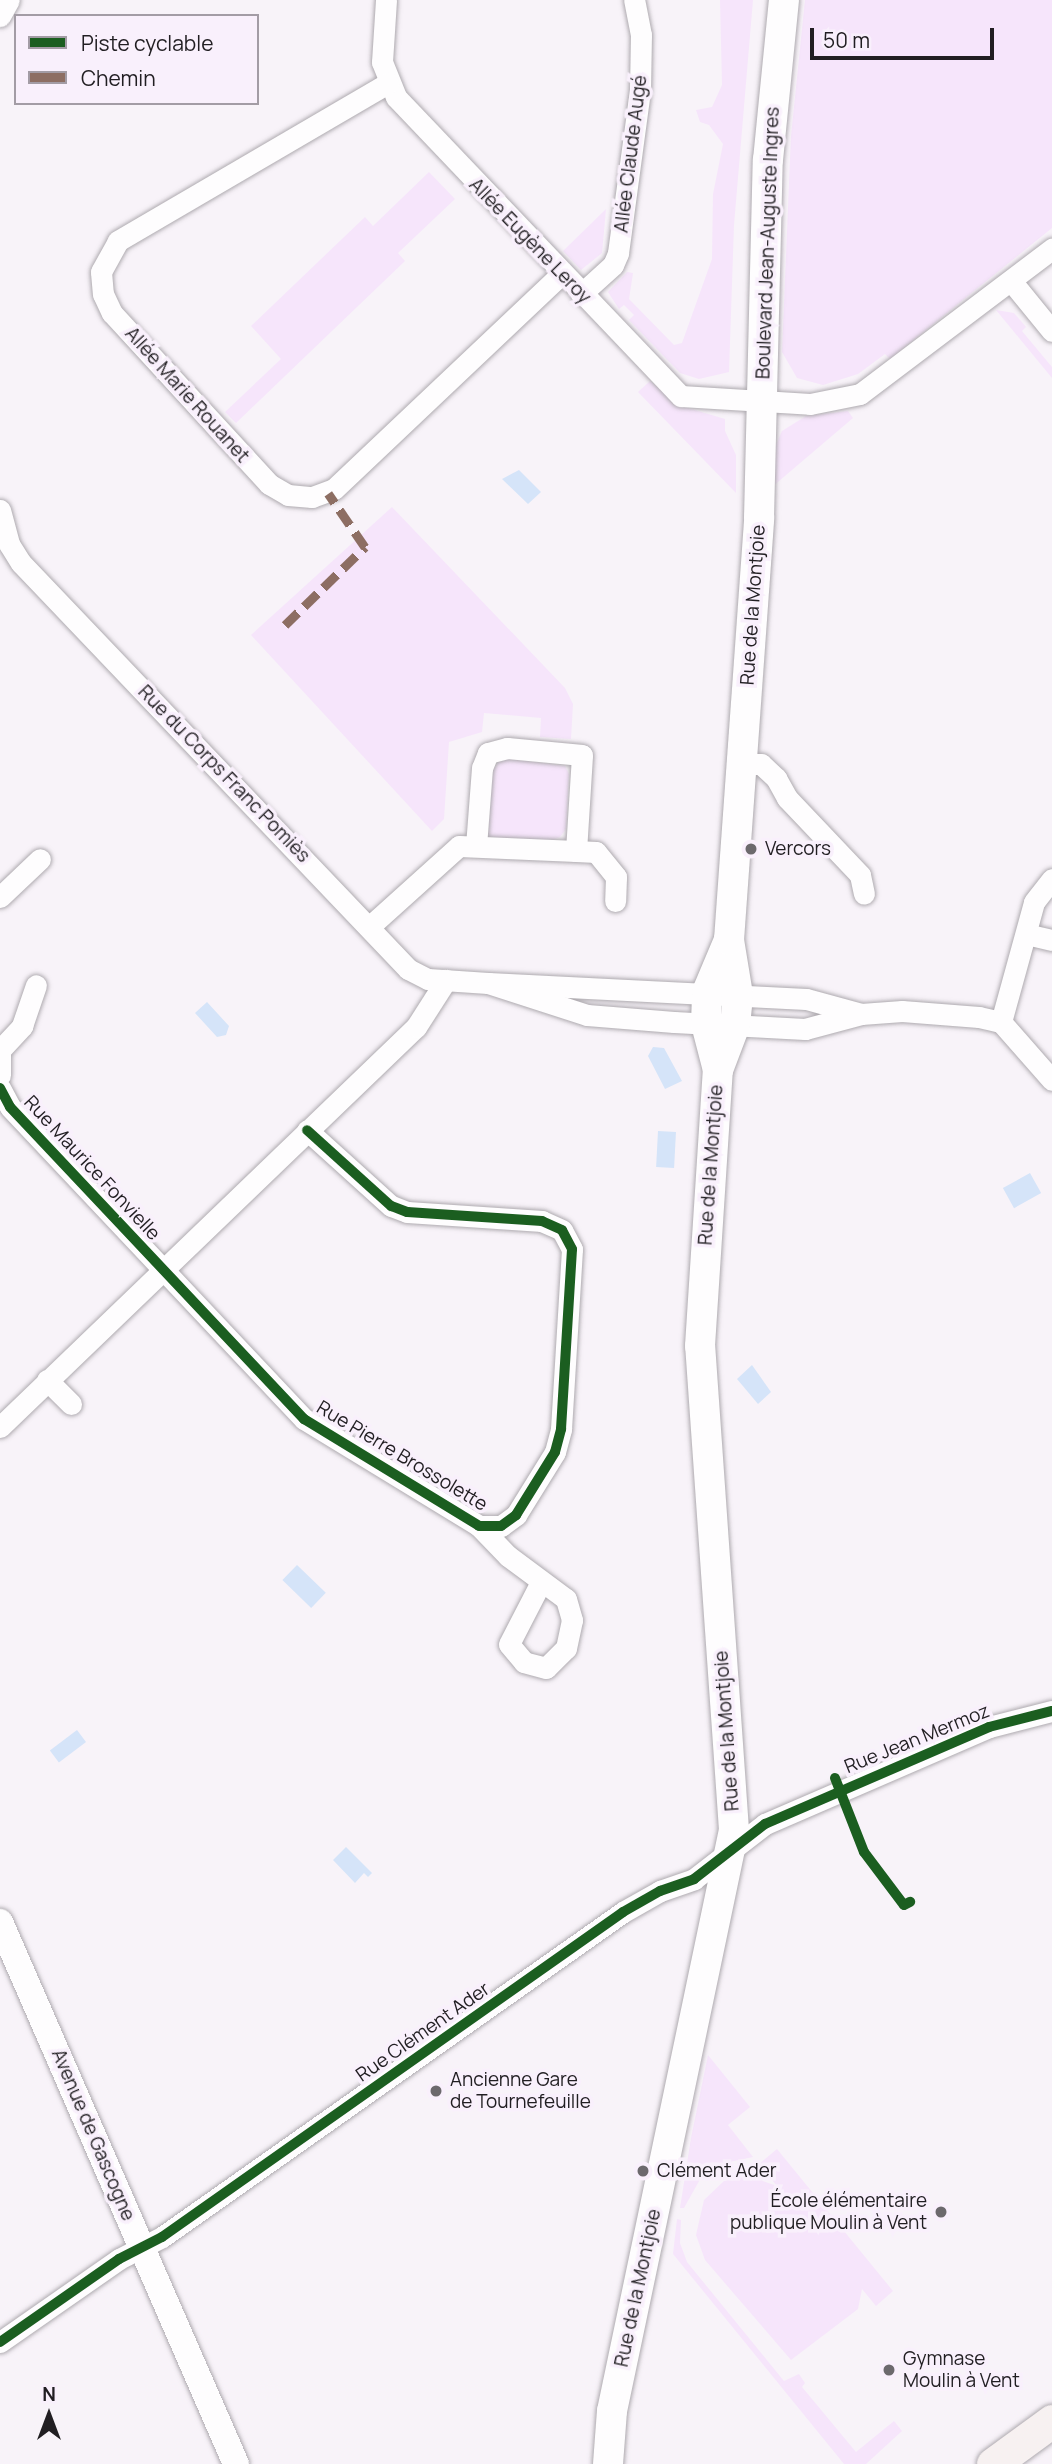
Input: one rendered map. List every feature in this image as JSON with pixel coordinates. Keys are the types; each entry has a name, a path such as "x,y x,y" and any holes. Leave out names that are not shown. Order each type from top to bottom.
{"main road":[{"name":"Boulevard Jean-Auguste Ingres","path":"760,487 768,160 784,0"},
{"name":"Rue de la Montjoie","path":"721,1024 707,992 729,940 751,764 760,487"},
{"name":"Rue de la Montjoie","path":"608,2464 612,2411 729,1853 733,1799 700,1387 721,1024 738,995 729,940"},
{"path":"993,2464 1052,2420"},
{"path":"1031,2464 1052,2449"}],"street":[{"path":"0,16 9,0"},
{"name":"Allée Eugène Leroy","path":"386,0 381,44 388,83 410,116 681,396 823,404 860,394 1012,282 1052,249"},
{"name":"Allée Claude Augé","path":"581,294 612,265 618,253 641,81 641,35 634,0"},
{"name":"Allée Marie Rouanet","path":"388,83 124,236 108,252 101,272 103,294 112,313 269,484 288,495 312,497 334,489 561,274"},
{"path":"1012,282 1052,331"},
{"name":"Rue du Corps Franc Pomiès","path":"0,510 9,544 21,563 408,969 428,979 806,999 861,1014"},
{"path":"476,846 484,759 495,750 507,748 582,755 576,850"},
{"path":"751,764 860,874 863,894"},
{"path":"369,928 449,852 476,846 596,852 616,877 615,901"},
{"path":"0,897 40,859"},
{"path":"1002,1021 1037,895 1052,879"},
{"path":"1026,934 1052,940"},
{"path":"0,1427 416,1027 446,980"},
{"name":"Rue du Corps Franc Pomiès","path":"488,983 587,1015 805,1029 861,1014"},
{"path":"0,1075 0,1050 22,1026 36,985"},
{"path":"861,1014 902,1011 1002,1021 1052,1080"},
{"name":"Rue Maurice Fonvielle","path":"0,1088 10,1107 164,1269"},
{"name":"Rue Pierre Brossolette","path":"307,1130 391,1206 407,1212 542,1221 562,1230 572,1249 561,1429 555,1452 516,1515 501,1526 479,1526"},
{"name":"Rue Pierre Brossolette","path":"164,1269 304,1419 479,1526 541,1582"},
{"path":"47,1380 71,1404"},
{"name":"Rue Jean Mermoz","path":"729,1853 765,1824 816,1798 989,1727 1052,1711"},
{"name":"Rue Clément Ader","path":"0,2343 119,2259 142,2249 623,1912 660,1891 694,1879 729,1853"},
{"name":"Avenue de Gascogne","path":"0,1922 236,2464"}],"shaded area":[{"path":"720,0 753,0 734,225 729,372 699,379 680,373 629,320 634,315 624,305 619,309 608,292 627,272 633,273 629,299 674,345 682,343 712,259 713,194 723,144 709,125 700,122 696,110 712,107 722,85"},
{"path":"805,0 1052,0 1052,228 890,359 885,354 858,374 823,385 797,378 782,352 791,136"},
{"path":"429,172 455,199 398,253 405,261 236,423 225,412 281,359 251,326 365,217 373,226"},
{"path":"606,209 602,253 581,270 563,251"},
{"path":"996,310 1014,313 1026,327 1022,331 1052,367 1052,378"},
{"path":"650,381 678,405 725,419 725,431 736,455 736,493 638,392"},
{"path":"848,411 853,418 772,487 774,449 782,431 806,416"},
{"path":"392,507 565,688 573,704 571,739 540,737 541,718 484,713 482,732 449,742 444,819 432,831 251,635"},
{"path":"502,758 565,766 569,774 566,829 560,837 550,841 488,837 493,770"},
{"path":"708,2055 750,2107 728,2125 753,2157 725,2163 703,2174 684,2208 680,2208 691,2138"},
{"path":"777,2149 893,2291 876,2306 862,2289 858,2309 791,2360 705,2260 696,2235 704,2200 724,2181 749,2176 777,2186 759,2164"},
{"path":"677,2219 681,2220 680,2243 687,2262 784,2381 799,2374 805,2383 802,2387 856,2452 894,2421 902,2431 866,2464 844,2464 673,2254"}],"water":[{"path":"519,470 541,492 528,504 502,479"},
{"path":"207,1002 229,1026 226,1035 217,1037 195,1013"},
{"path":"653,1047 664,1048 682,1081 665,1089 648,1056"},
{"path":"658,1131 676,1132 674,1168 656,1167"},
{"path":"1030,1173 1041,1193 1014,1208 1003,1188"},
{"path":"752,1365 771,1392 758,1404 737,1379"},
{"path":"297,1565 326,1593 311,1608 282,1580"},
{"path":"77,1730 86,1742 59,1762 50,1750"},
{"path":"346,1847 372,1873 368,1877 364,1873 355,1883 333,1860"}],"marked path":[{"path":"285,625 365,547 328,493"}],"cycle path":[{"path":"0,1088 10,1107 304,1419 479,1526 501,1526 516,1515 555,1452 561,1429 572,1249 562,1230 542,1221 407,1212 391,1206 307,1130"},
{"path":"0,2342 119,2259 162,2237 623,1912 660,1891 694,1879 765,1824 989,1727 1052,1711"},
{"path":"835,1778 864,1852 904,1905 910,1902"}],"place":[{"name":"Vercors","path":"751,849"},
{"name":"Ancienne Gare de Tournefeuille","path":"436,2091"},
{"name":"Clément Ader","path":"643,2171"},
{"name":"École élémentaire publique Moulin à Vent","path":"941,2212"},
{"name":"Gymnase Moulin à Vent","path":"889,2370"}]}
